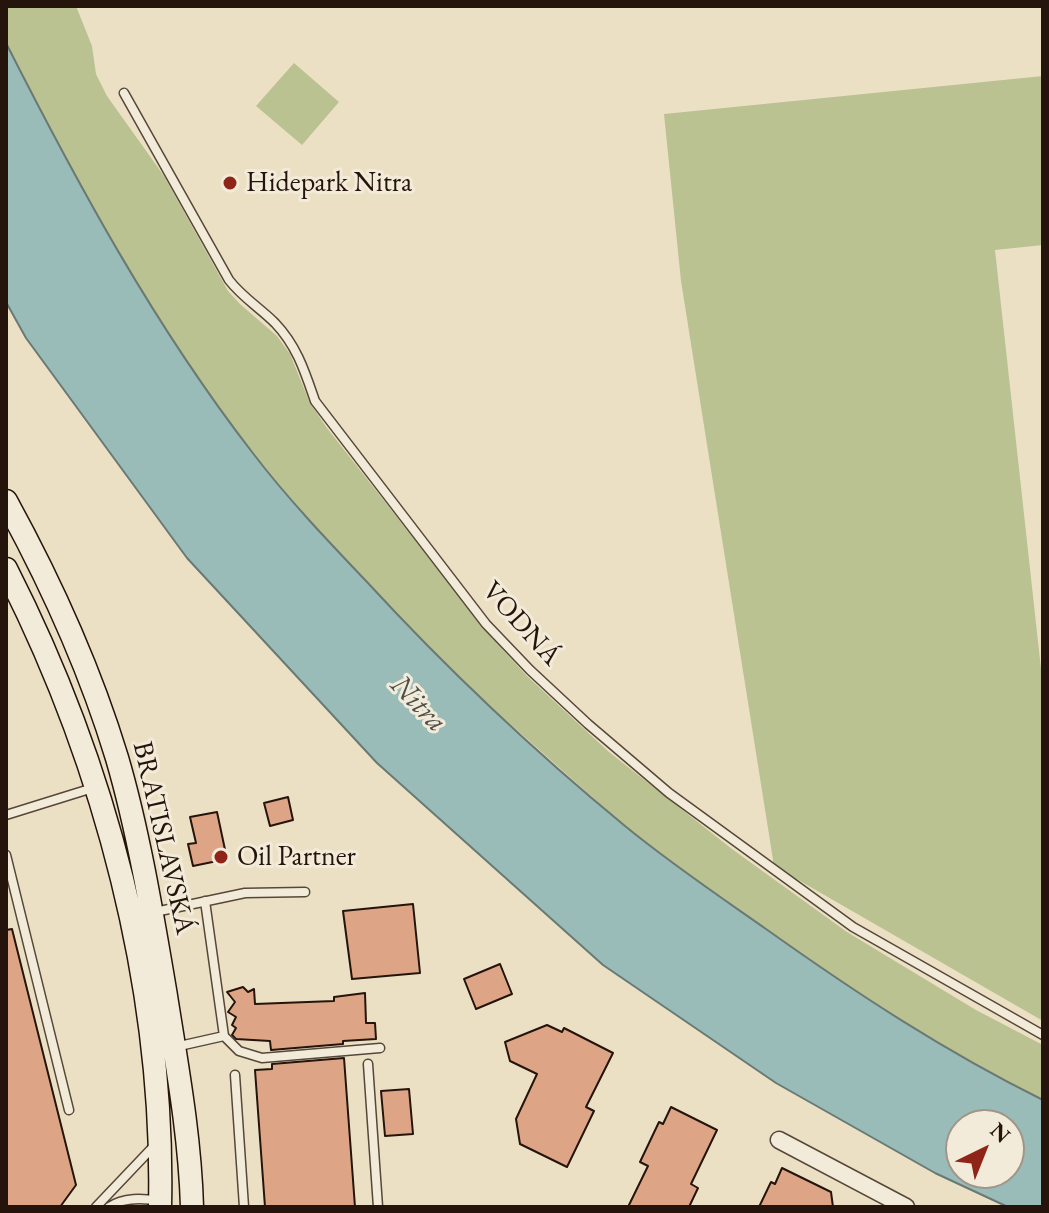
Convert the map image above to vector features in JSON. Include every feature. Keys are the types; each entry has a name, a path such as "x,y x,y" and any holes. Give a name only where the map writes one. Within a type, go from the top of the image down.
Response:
{"main road":[{"name":"BRATISLAVSKÁ","path":"6,501 86,667 118,760 151,913 174,1047 188,1142 192,1207"},
{"name":"BRATISLAVSKÁ","path":"6,569 75,722 97,787 119,869 153,1051 160,1139 161,1205"},
{"path":"20,596 48,584"}],"street":[{"path":"779,1140 906,1207"}],"lane":[{"name":"VODNÁ","path":"124,93 229,280 285,335 301,361 315,401 486,624 530,670 669,793 853,927 1043,1035"},
{"path":"6,815 97,787"},
{"path":"6,855 69,1110"},
{"path":"151,913 245,893 305,892"},
{"path":"205,901 224,1036 239,1051 262,1058 380,1048"},
{"path":"174,1047 224,1036"},
{"path":"368,1064 378,1207"},
{"path":"235,1075 244,1207"},
{"path":"96,1207 160,1139"},
{"path":"109,1207 118,1201 145,1198 161,1205"}],"green space":[{"path":"6,6 76,6 92,46 96,74 107,96 164,176 228,291 277,336 290,354 310,403 327,428 491,637 527,676 609,752 732,849 847,932 976,1010 1043,1045 1043,1100 912,1028 850,988 627,828 463,682 387,604 304,515 252,452 196,374 137,283 67,163 6,43"},
{"path":"294,63 339,102 302,145 256,106"},
{"path":"1043,76 1043,245 995,250 1043,687 1043,1021 774,866 681,281 664,114"}],"water":[{"name":"Nitra","path":"6,43 61,149 150,304 216,404 265,469 308,518 397,614 492,708 642,840 867,998 971,1062 1043,1100 1043,1207 1008,1207 969,1189 1025,1189 1025,1109 945,1109 945,1178 776,1083 603,965 377,763 187,558 26,338 6,302"}],"building":[{"path":"288,797 293,820 270,826 264,803"},
{"path":"217,812 227,859 193,866 188,844 196,843 190,817"},
{"path":"413,904 420,973 352,979 343,911"},
{"path":"12,929 76,1185 60,1207 6,1207 6,930"},
{"path":"500,964 512,994 476,1009 464,979"},
{"path":"243,987 248,992 254,989 255,1004 334,1001 334,997 365,993 366,1023 375,1023 376,1039 271,1050 270,1041 236,1039 232,1035 236,1028 232,1025 236,1017 228,1012 235,1002 227,992"},
{"path":"547,1025 562,1032 564,1028 613,1053 586,1107 594,1111 567,1167 520,1144 516,1119 537,1074 510,1061 505,1042"},
{"path":"344,1058 355,1207 265,1207 255,1070 272,1069 272,1064"},
{"path":"409,1089 413,1134 385,1136 381,1091"},
{"path":"671,1107 717,1130 691,1184 698,1188 689,1207 628,1207 648,1166 640,1162 659,1122 663,1124"},
{"path":"782,1168 831,1192 833,1207 759,1207"}],"place":[{"name":"Hidepark Nitra","path":"230,183"},
{"name":"Oil Partner","path":"221,857"}]}
